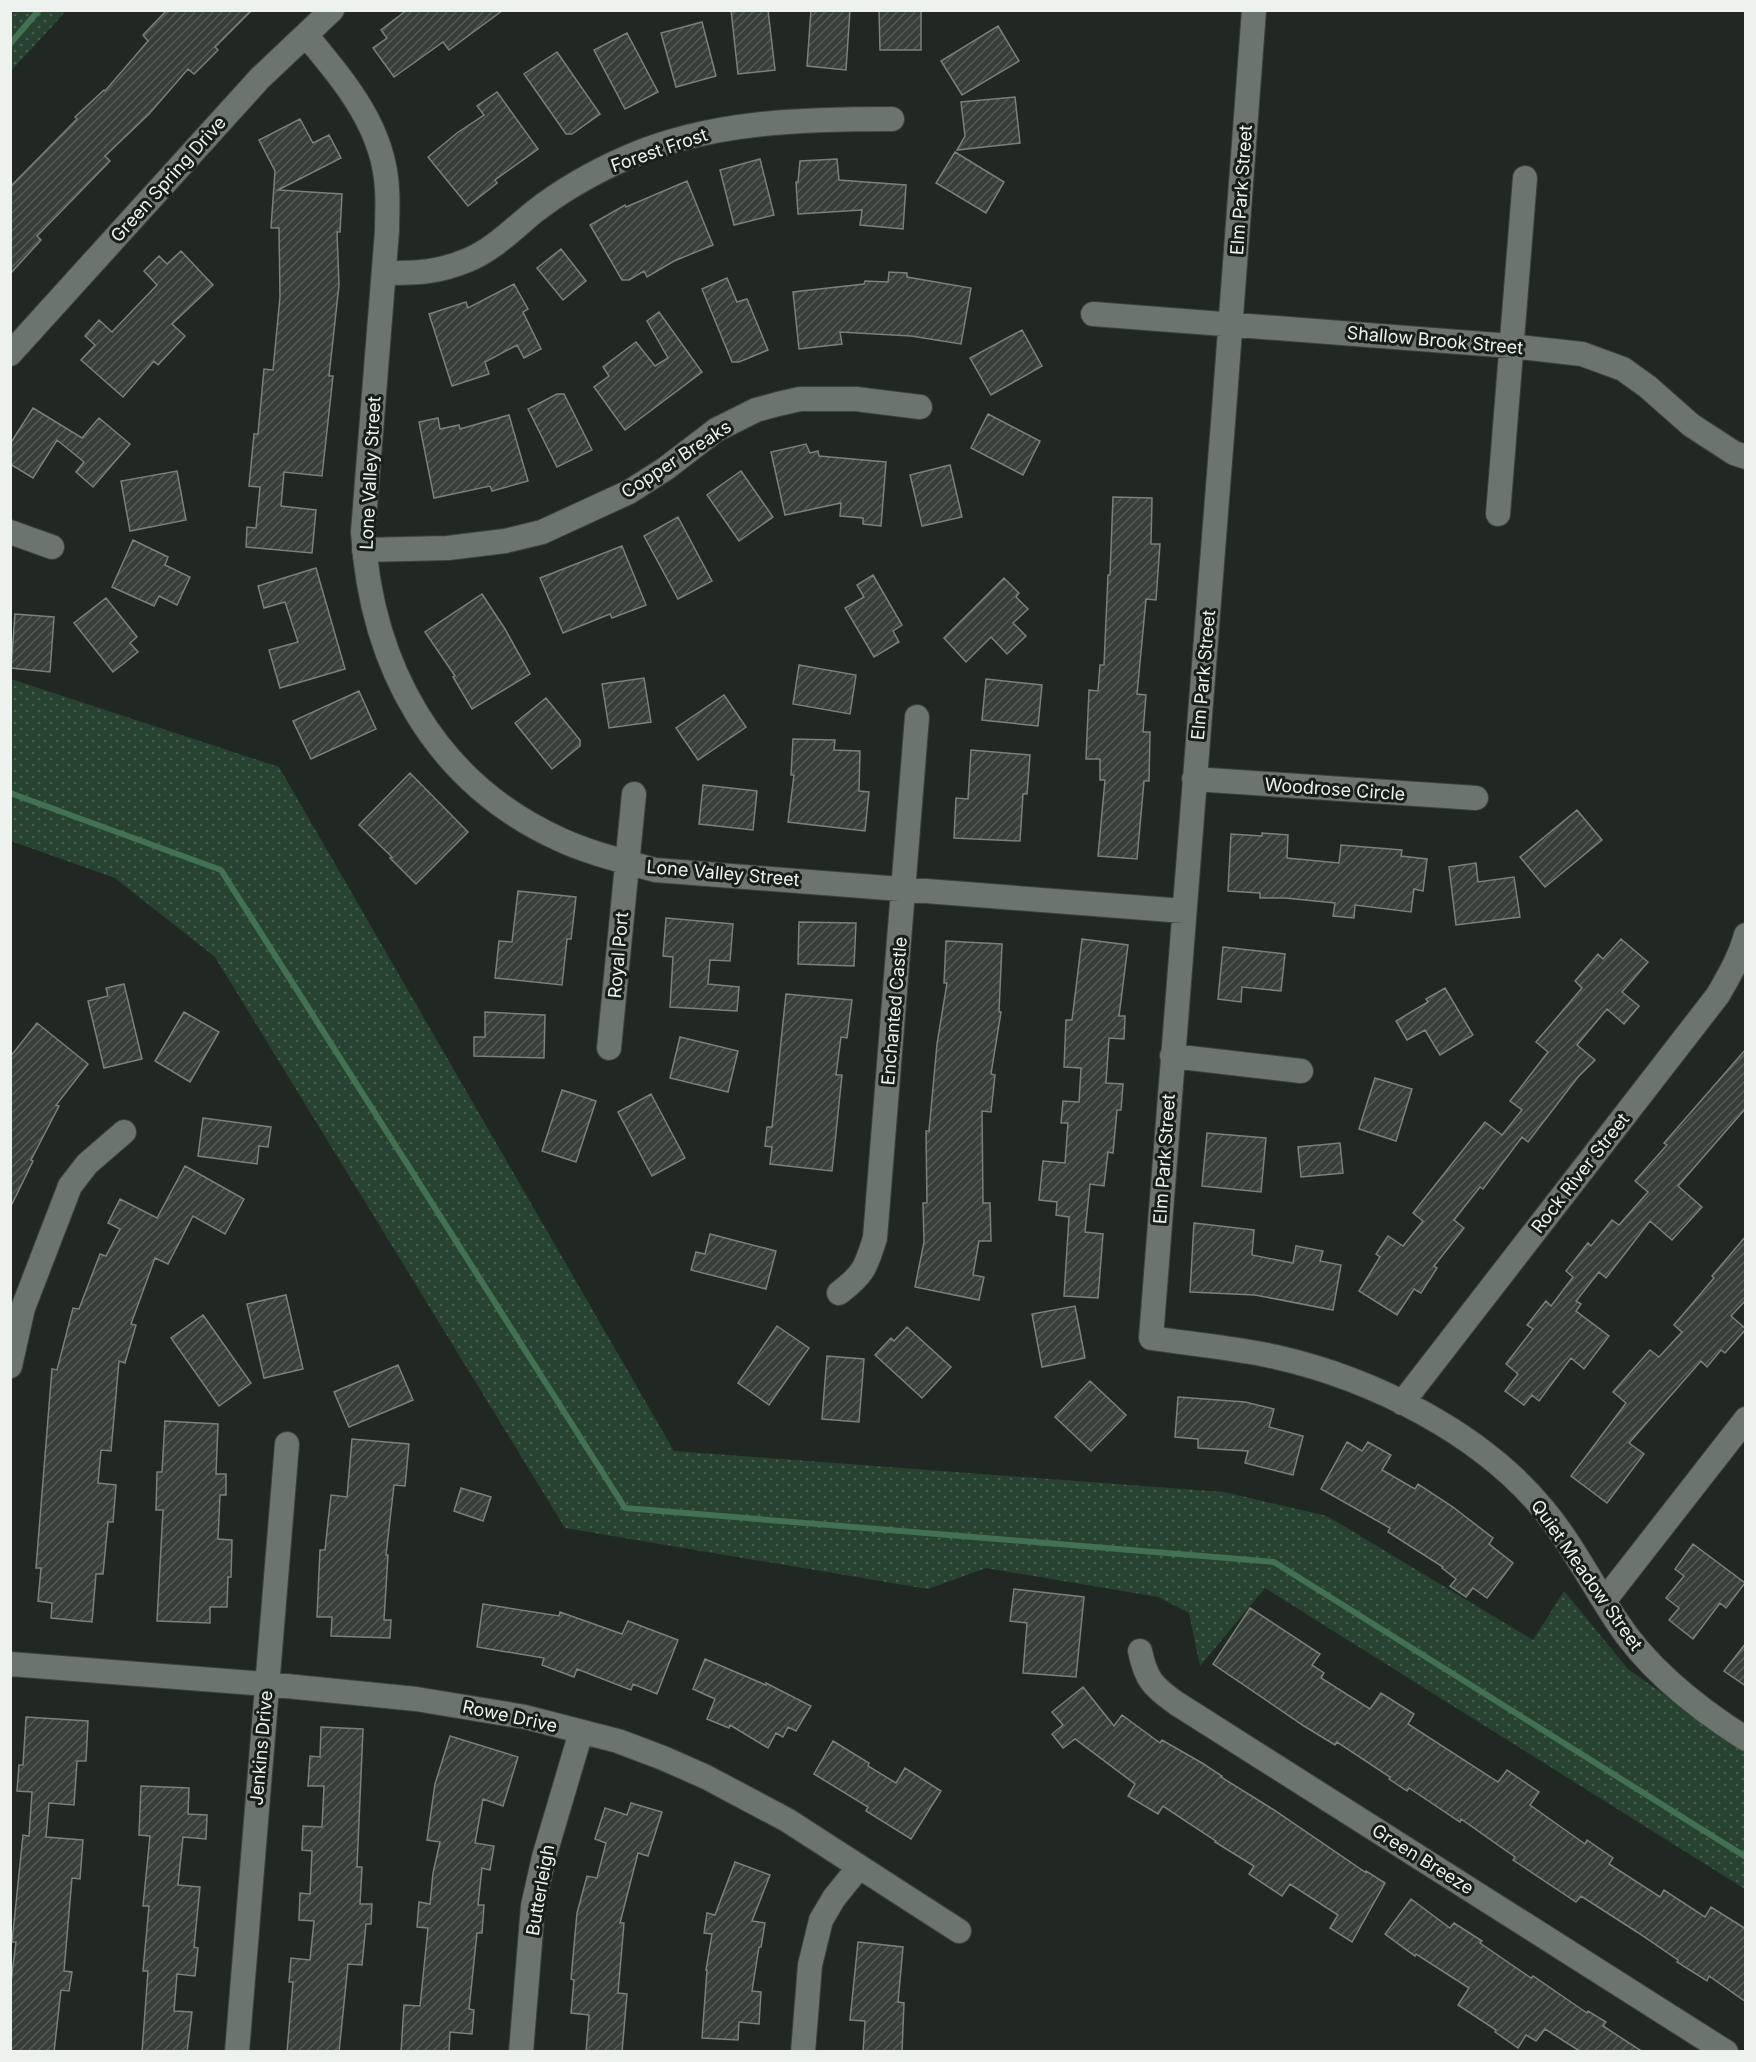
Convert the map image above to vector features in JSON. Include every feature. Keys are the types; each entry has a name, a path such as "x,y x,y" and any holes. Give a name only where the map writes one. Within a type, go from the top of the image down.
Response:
{"street":[{"name":"Green Spring Drive","path":"10,354 260,78 332,10"},
{"name":"Elm Park Street","path":"1150,1338 1232,324 1254,10"},
{"name":"Lone Valley Street","path":"306,35 360,105 378,145 387,188 384,273 365,489 364,550 375,614 388,658 413,709 445,753 467,777 519,818 560,840 655,870 1184,911"},
{"name":"Forest Frost","path":"384,273 424,273 471,259 500,242 535,211 580,181 629,157 667,143 723,129 773,123 825,119 892,119"},
{"path":"1498,514 1525,178"},
{"name":"Shallow Brook Street","path":"1093,314 1511,346 1582,354 1623,369 1648,387 1691,425 1734,453 1746,457"},
{"name":"Copper Breaks","path":"364,550 448,548 505,541 542,532 629,492 665,469 716,430 736,419 778,404 800,399 856,399 920,407"},
{"path":"10,532 52,547"},
{"name":"Enchanted Castle","path":"839,1293 866,1267 876,1238 917,717"},
{"name":"Woodrose Circle","path":"1194,779 1476,798"},
{"name":"Royal Port","path":"609,1048 633,794"},
{"name":"Rock River Street","path":"1402,1403 1718,995 1743,948 1746,935"},
{"path":"1172,1056 1301,1071"},
{"path":"10,1366 23,1308 70,1186 87,1164 124,1132"},
{"name":"Quiet Meadow Street","path":"1150,1338 1276,1357 1335,1374 1402,1403 1457,1433 1482,1450 1513,1477 1544,1509 1636,1647 1658,1671 1706,1712 1746,1739"},
{"path":"1604,1601 1746,1419"},
{"name":"Jenkins Drive","path":"237,2052 287,1444"},
{"name":"Green Breeze","path":"1140,1650 1144,1671 1156,1689 1176,1703 1726,2052"},
{"name":"Rowe Drive","path":"10,1664 266,1684 416,1699 525,1717 618,1742 706,1777 787,1820 959,1931"},
{"name":"Butterleigh","path":"521,2052 533,1906 544,1857 581,1732"},
{"path":"803,2052 810,1965 821,1920 834,1898 859,1867"}],"green space":[{"path":"10,11 66,11 11,71"},
{"path":"11,679 279,767 674,1451 1224,1492 1327,1516 1533,1640 1564,1591 1628,1669 1745,1752 1745,1889 1265,1588 1200,1666 1189,1613 1158,1597 986,1568 928,1589 565,1528 215,957 115,878 11,841"}],"building":[{"path":"167,10 252,10 215,47 218,50 194,74 188,69 149,114 105,156 110,161 37,236 41,240 10,274 10,187 77,119 75,117 105,91 148,41 143,35"},
{"path":"407,10 503,10 449,50 443,42 394,77 373,48 387,38 381,30"},
{"path":"731,10 768,10 775,70 738,74"},
{"path":"811,10 850,10 846,70 807,66"},
{"path":"879,10 921,10 921,50 880,50"},
{"path":"702,22 716,76 676,87 661,33"},
{"path":"998,26 1019,61 962,95 941,61"},
{"path":"627,33 658,92 625,109 594,50"},
{"path":"557,52 600,114 572,134 566,134 524,74"},
{"path":"497,92 538,149 495,180 497,183 468,206 428,157 457,133 484,115 477,106"},
{"path":"1015,97 1020,143 957,150 965,136 961,102"},
{"path":"300,119 313,143 329,135 341,158 278,190 342,194 340,232 337,232 339,285 329,376 333,376 322,476 284,472 281,506 316,510 312,553 246,547 247,527 256,528 260,487 249,486 254,434 258,434 264,369 273,370 280,297 279,228 271,228 275,171 259,140"},
{"path":"955,152 1004,182 986,213 936,183"},
{"path":"760,159 774,215 734,225 720,170"},
{"path":"837,159 839,180 906,185 903,229 860,225 862,210 798,214 796,182 798,182 800,161"},
{"path":"687,181 713,245 674,261 647,277 644,271 629,280 622,280 590,225 625,205 626,207"},
{"path":"561,249 586,281 563,300 537,268"},
{"path":"181,251 213,285 172,324 185,336 158,365 154,361 123,397 81,360 95,345 85,336 99,320 112,332 157,285 144,271 159,256 167,264"},
{"path":"889,272 907,273 907,277 971,288 961,344 911,336 840,332 842,344 799,349 793,292 864,284 865,281 888,282"},
{"path":"727,278 737,302 747,299 768,350 739,362 732,362 702,289"},
{"path":"514,284 528,309 523,312 541,349 524,358 517,345 485,362 489,374 452,386 429,314 466,302 468,308"},
{"path":"659,312 702,372 625,430 594,387 609,376 603,367 636,342 655,366 668,358 647,321"},
{"path":"1022,330 1042,366 991,395 970,358"},
{"path":"557,394 564,394 592,450 557,467 528,409"},
{"path":"33,408 82,438 99,418 130,444 93,487 76,472 84,462 57,440 33,478 10,464 10,444"},
{"path":"988,414 1040,441 1023,475 971,448"},
{"path":"509,415 528,481 492,491 490,486 434,498 419,422 438,418 440,429 459,425 460,429"},
{"path":"806,444 810,453 818,451 819,456 886,462 881,526 863,524 863,518 840,516 841,503 785,515 771,452"},
{"path":"950,465 962,517 922,526 910,475"},
{"path":"177,471 186,520 130,531 121,481"},
{"path":"741,471 773,517 739,541 707,495"},
{"path":"1113,497 1152,498 1151,544 1160,544 1156,600 1146,599 1137,694 1146,695 1143,732 1150,732 1149,781 1144,781 1137,859 1098,856 1105,780 1100,780 1100,759 1086,759 1089,690 1098,691 1100,665 1104,665"},
{"path":"678,517 712,581 678,599 644,536"},
{"path":"133,540 168,557 165,565 190,577 177,605 159,596 154,606 112,587"},
{"path":"622,546 646,605 612,618 610,614 563,633 540,578"},
{"path":"316,568 345,669 280,688 269,650 298,642 285,602 264,608 258,586"},
{"path":"873,575 902,625 893,631 899,642 874,657 845,608 864,597 857,585"},
{"path":"1004,578 1019,593 1016,597 1028,609 1013,623 1026,636 1007,654 991,637 966,662 944,638"},
{"path":"482,594 530,674 472,709 453,677 455,676 425,632"},
{"path":"106,598 137,637 130,643 138,652 113,672 74,623"},
{"path":"15,614 54,617 50,672 11,668"},
{"path":"799,665 856,675 850,714 793,704"},
{"path":"644,678 651,722 609,728 602,684"},
{"path":"986,679 1042,685 1038,726 982,720"},
{"path":"359,691 376,729 311,759 293,721"},
{"path":"724,695 746,727 698,760 676,728"},
{"path":"546,698 580,740 580,746 552,769 515,723"},
{"path":"793,739 835,740 834,750 860,751 859,791 869,792 865,831 788,822 794,775 791,775"},
{"path":"971,750 1030,755 1027,794 1023,794 1020,841 954,838 956,798 968,799"},
{"path":"410,773 468,832 416,884 359,825"},
{"path":"703,785 757,791 753,830 699,824"},
{"path":"1577,810 1602,840 1545,887 1520,857"},
{"path":"1262,833 1288,835 1287,858 1339,863 1341,845 1402,850 1401,856 1427,859 1423,891 1414,889 1411,912 1355,905 1354,918 1333,916 1335,903 1260,898 1260,893 1228,891 1231,834 1262,836"},
{"path":"1476,863 1478,882 1514,877 1520,917 1456,925 1449,867"},
{"path":"518,891 576,897 571,939 567,939 562,985 495,978 499,941 512,942"},
{"path":"666,918 733,924 730,961 710,960 708,984 739,987 737,1011 670,1007 673,957 663,956"},
{"path":"799,922 856,923 854,966 798,964"},
{"path":"1082,939 1128,945 1119,1016 1125,1016 1124,1039 1109,1038 1106,1083 1123,1084 1121,1110 1117,1110 1113,1153 1108,1152 1104,1186 1090,1184 1085,1232 1103,1234 1098,1298 1064,1296 1069,1217 1056,1215 1057,1202 1039,1200 1043,1161 1065,1163 1068,1123 1061,1123 1063,1101 1079,1102 1081,1068 1064,1067 1066,1020 1072,1020"},
{"path":"1621,939 1648,962 1622,992 1639,1006 1624,1024 1607,1009 1577,1045 1595,1060 1578,1077 1528,1142 1522,1137 1483,1189 1480,1187 1454,1220 1464,1228 1434,1266 1437,1268 1421,1293 1414,1289 1397,1315 1359,1291 1380,1257 1376,1254 1388,1236 1403,1246 1423,1221 1413,1213 1485,1122 1502,1135 1522,1110 1510,1101 1548,1052 1536,1042 1582,988 1575,981 1598,954 1603,959"},
{"path":"946,941 1002,944 999,1012 1001,1012 991,1074 995,1075 991,1112 982,1111 983,1203 990,1203 991,1241 979,1241 973,1275 984,1277 979,1300 915,1287 924,1242 923,1203 927,1203 926,1131 929,1131 937,1044 947,983 944,983"},
{"path":"1223,947 1285,954 1281,991 1242,987 1241,1002 1218,999"},
{"path":"124,984 142,1059 104,1068 88,1001 108,996 106,988"},
{"path":"1445,988 1473,1035 1440,1055 1425,1030 1407,1040 1396,1021 1428,1002 1426,999"},
{"path":"786,994 852,1000 847,1038 841,1037 836,1075 842,1075 832,1171 770,1164 772,1147 765,1146 767,1127 772,1127"},
{"path":"184,1012 219,1032 190,1082 155,1061"},
{"path":"485,1012 545,1015 544,1058 474,1056 474,1037 485,1037"},
{"path":"37,1023 88,1064 56,1105 59,1106 31,1160 33,1161 10,1208 10,1057"},
{"path":"680,1037 738,1051 728,1092 670,1078"},
{"path":"1746,1049 1746,1108 1678,1186 1702,1207 1672,1240 1650,1221 1606,1278 1599,1272 1576,1301 1581,1304 1576,1311 1609,1336 1584,1369 1571,1358 1539,1401 1532,1395 1524,1405 1505,1391 1518,1374 1506,1364 1533,1329 1527,1325 1546,1301 1551,1306 1573,1277 1566,1271 1588,1243 1591,1246 1612,1220 1619,1225 1648,1192 1635,1181 1667,1145 1664,1143"},
{"path":"1375,1078 1412,1089 1396,1141 1359,1129"},
{"path":"562,1090 596,1101 576,1162 542,1151"},
{"path":"651,1094 685,1158 652,1176 618,1112"},
{"path":"203,1118 271,1127 268,1147 259,1146 257,1164 198,1156"},
{"path":"1207,1133 1266,1138 1261,1192 1202,1186"},
{"path":"1340,1143 1343,1173 1301,1177 1298,1147"},
{"path":"185,1166 244,1199 225,1234 193,1216 168,1264 155,1258 131,1324 136,1325 125,1363 119,1361 111,1451 101,1450 98,1483 116,1485 113,1522 108,1522 103,1574 96,1574 92,1622 51,1618 52,1603 38,1601 41,1568 36,1568 52,1369 57,1370 73,1308 79,1309 100,1254 106,1256 120,1229 108,1223 120,1199 157,1218"},
{"path":"1194,1223 1254,1230 1252,1255 1293,1263 1296,1246 1323,1251 1320,1261 1341,1265 1333,1310 1255,1295 1190,1292"},
{"path":"710,1234 776,1251 766,1289 691,1270 696,1252 705,1254"},
{"path":"1746,1236 1746,1300 1731,1316 1746,1329 1725,1353 1721,1350 1707,1367 1701,1361 1629,1443 1644,1454 1607,1503 1571,1476 1626,1403 1613,1392 1650,1350 1659,1357 1682,1332 1674,1325"},
{"path":"286,1295 303,1369 264,1378 247,1304"},
{"path":"1075,1306 1085,1358 1042,1367 1032,1314"},
{"path":"203,1315 251,1383 219,1406 171,1338"},
{"path":"777,1326 809,1348 769,1405 738,1383"},
{"path":"907,1327 951,1367 922,1398 875,1355 891,1338 894,1341"},
{"path":"827,1356 864,1359 859,1422 822,1419"},
{"path":"398,1365 413,1400 349,1427 334,1392"},
{"path":"1090,1381 1126,1415 1091,1451 1055,1417"},
{"path":"1178,1397 1245,1402 1274,1409 1269,1427 1303,1436 1293,1475 1245,1463 1248,1451 1198,1448 1198,1439 1175,1437"},
{"path":"165,1421 218,1424 216,1474 226,1474 226,1495 220,1495 218,1539 232,1540 231,1577 228,1577 227,1607 210,1607 210,1623 157,1621 163,1510 156,1510 157,1472 162,1472"},
{"path":"352,1439 409,1444 405,1486 394,1485 386,1555 388,1555 384,1620 391,1620 390,1638 331,1636 332,1617 317,1617 320,1550 325,1550 331,1495 347,1497"},
{"path":"1347,1442 1362,1451 1368,1442 1391,1455 1382,1470 1415,1489 1418,1484 1493,1538 1489,1544 1513,1563 1487,1598 1473,1588 1466,1597 1450,1586 1456,1579 1443,1567 1388,1532 1390,1528 1321,1489"},
{"path":"461,1488 491,1497 483,1521 454,1511"},
{"path":"1693,1544 1745,1583 1726,1608 1720,1603 1693,1639 1669,1620 1679,1608 1666,1598 1684,1576 1675,1569"},
{"path":"1014,1589 1084,1597 1076,1677 1023,1673 1027,1623 1010,1621"},
{"path":"483,1604 559,1616 560,1612 622,1634 628,1621 678,1640 657,1694 633,1684 631,1690 577,1669 574,1677 542,1665 544,1658 477,1647"},
{"path":"1250,1608 1320,1654 1312,1665 1324,1673 1321,1678 1370,1709 1381,1693 1414,1714 1408,1724 1498,1782 1507,1770 1539,1792 1530,1805 1585,1844 1587,1840 1613,1858 1609,1864 1660,1897 1664,1890 1705,1917 1711,1907 1746,1929 1746,2002 1709,1976 1707,1981 1677,1962 1678,1960 1581,1896 1576,1902 1513,1860 1515,1857 1461,1819 1460,1822 1409,1788 1407,1791 1337,1742 1335,1745 1304,1726 1213,1664"},
{"path":"1746,1643 1746,1686 1724,1671"},
{"path":"705,1659 766,1685 766,1683 811,1706 796,1731 788,1727 783,1737 776,1733 768,1748 730,1725 729,1728 707,1719 715,1699 693,1689"},
{"path":"1083,1687 1114,1726 1122,1715 1160,1743 1162,1740 1202,1763 1385,1883 1352,1942 1330,1928 1338,1915 1290,1884 1282,1896 1249,1874 1254,1866 1163,1806 1158,1814 1128,1796 1135,1784 1075,1739 1063,1748 1052,1734 1063,1725 1052,1712"},
{"path":"26,1717 88,1721 86,1761 77,1761 74,1805 49,1803 46,1837 83,1840 80,1879 72,1878 64,1971 72,1972 69,1991 61,1990 54,2052 10,2052 10,1990 16,1942 12,1942 23,1835 29,1836 32,1792 17,1791 19,1765 23,1765"},
{"path":"321,1727 363,1729 357,1867 362,1867 360,1904 372,1904 371,1924 366,1924 362,1965 348,1964 339,2052 287,2052 293,1982 289,1982 291,1958 310,1960 314,1921 299,1920 300,1893 310,1894 312,1851 302,1850 303,1826 322,1827 324,1786 308,1786 310,1756 320,1757"},
{"path":"450,1736 518,1757 503,1806 483,1799 475,1843 494,1846 490,1870 482,1868 478,1905 484,1905 482,1933 477,1933 469,2009 474,2010 472,2034 450,2032 449,2052 401,2052 404,2005 420,2006 428,1928 417,1927 419,1902 430,1904 433,1873 440,1842 427,1840 435,1784"},
{"path":"833,1741 896,1783 905,1768 941,1791 911,1839 866,1811 868,1807 814,1774"},
{"path":"141,1786 189,1788 188,1814 207,1815 206,1839 183,1837 178,1885 200,1887 194,1947 198,1948 195,1976 177,1974 174,2011 192,2012 187,2052 142,2052 148,1971 143,1971 149,1906 143,1906 150,1836 139,1835"},
{"path":"631,1803 662,1812 648,1856 638,1853 620,1923 624,1923 618,1993 627,1994 622,2052 586,2052 589,2015 571,2013 574,1980 571,1979 577,1913 587,1876 597,1878 606,1843 595,1839 605,1808 627,1815"},
{"path":"735,1862 770,1875 752,1921 765,1923 752,1991 761,1992 759,2024 739,2022 738,2040 702,2038 706,1970 712,1934 704,1933 707,1913 715,1915"},
{"path":"1411,1899 1450,1928 1454,1923 1531,1978 1533,1976 1587,2013 1588,2011 1606,2022 1603,2026 1643,2052 1581,2052 1545,2029 1536,2041 1526,2035 1518,2048 1495,2032 1496,2030 1458,2005 1469,1988 1416,1954 1415,1956 1385,1934"},
{"path":"858,1942 903,1947 898,2002 904,2003 902,2052 863,2052 865,2021 850,2020"}],"waterway":[{"path":"10,44 39,10"},
{"path":"10,793 221,870 625,1508 1274,1562 1746,1857"}]}
